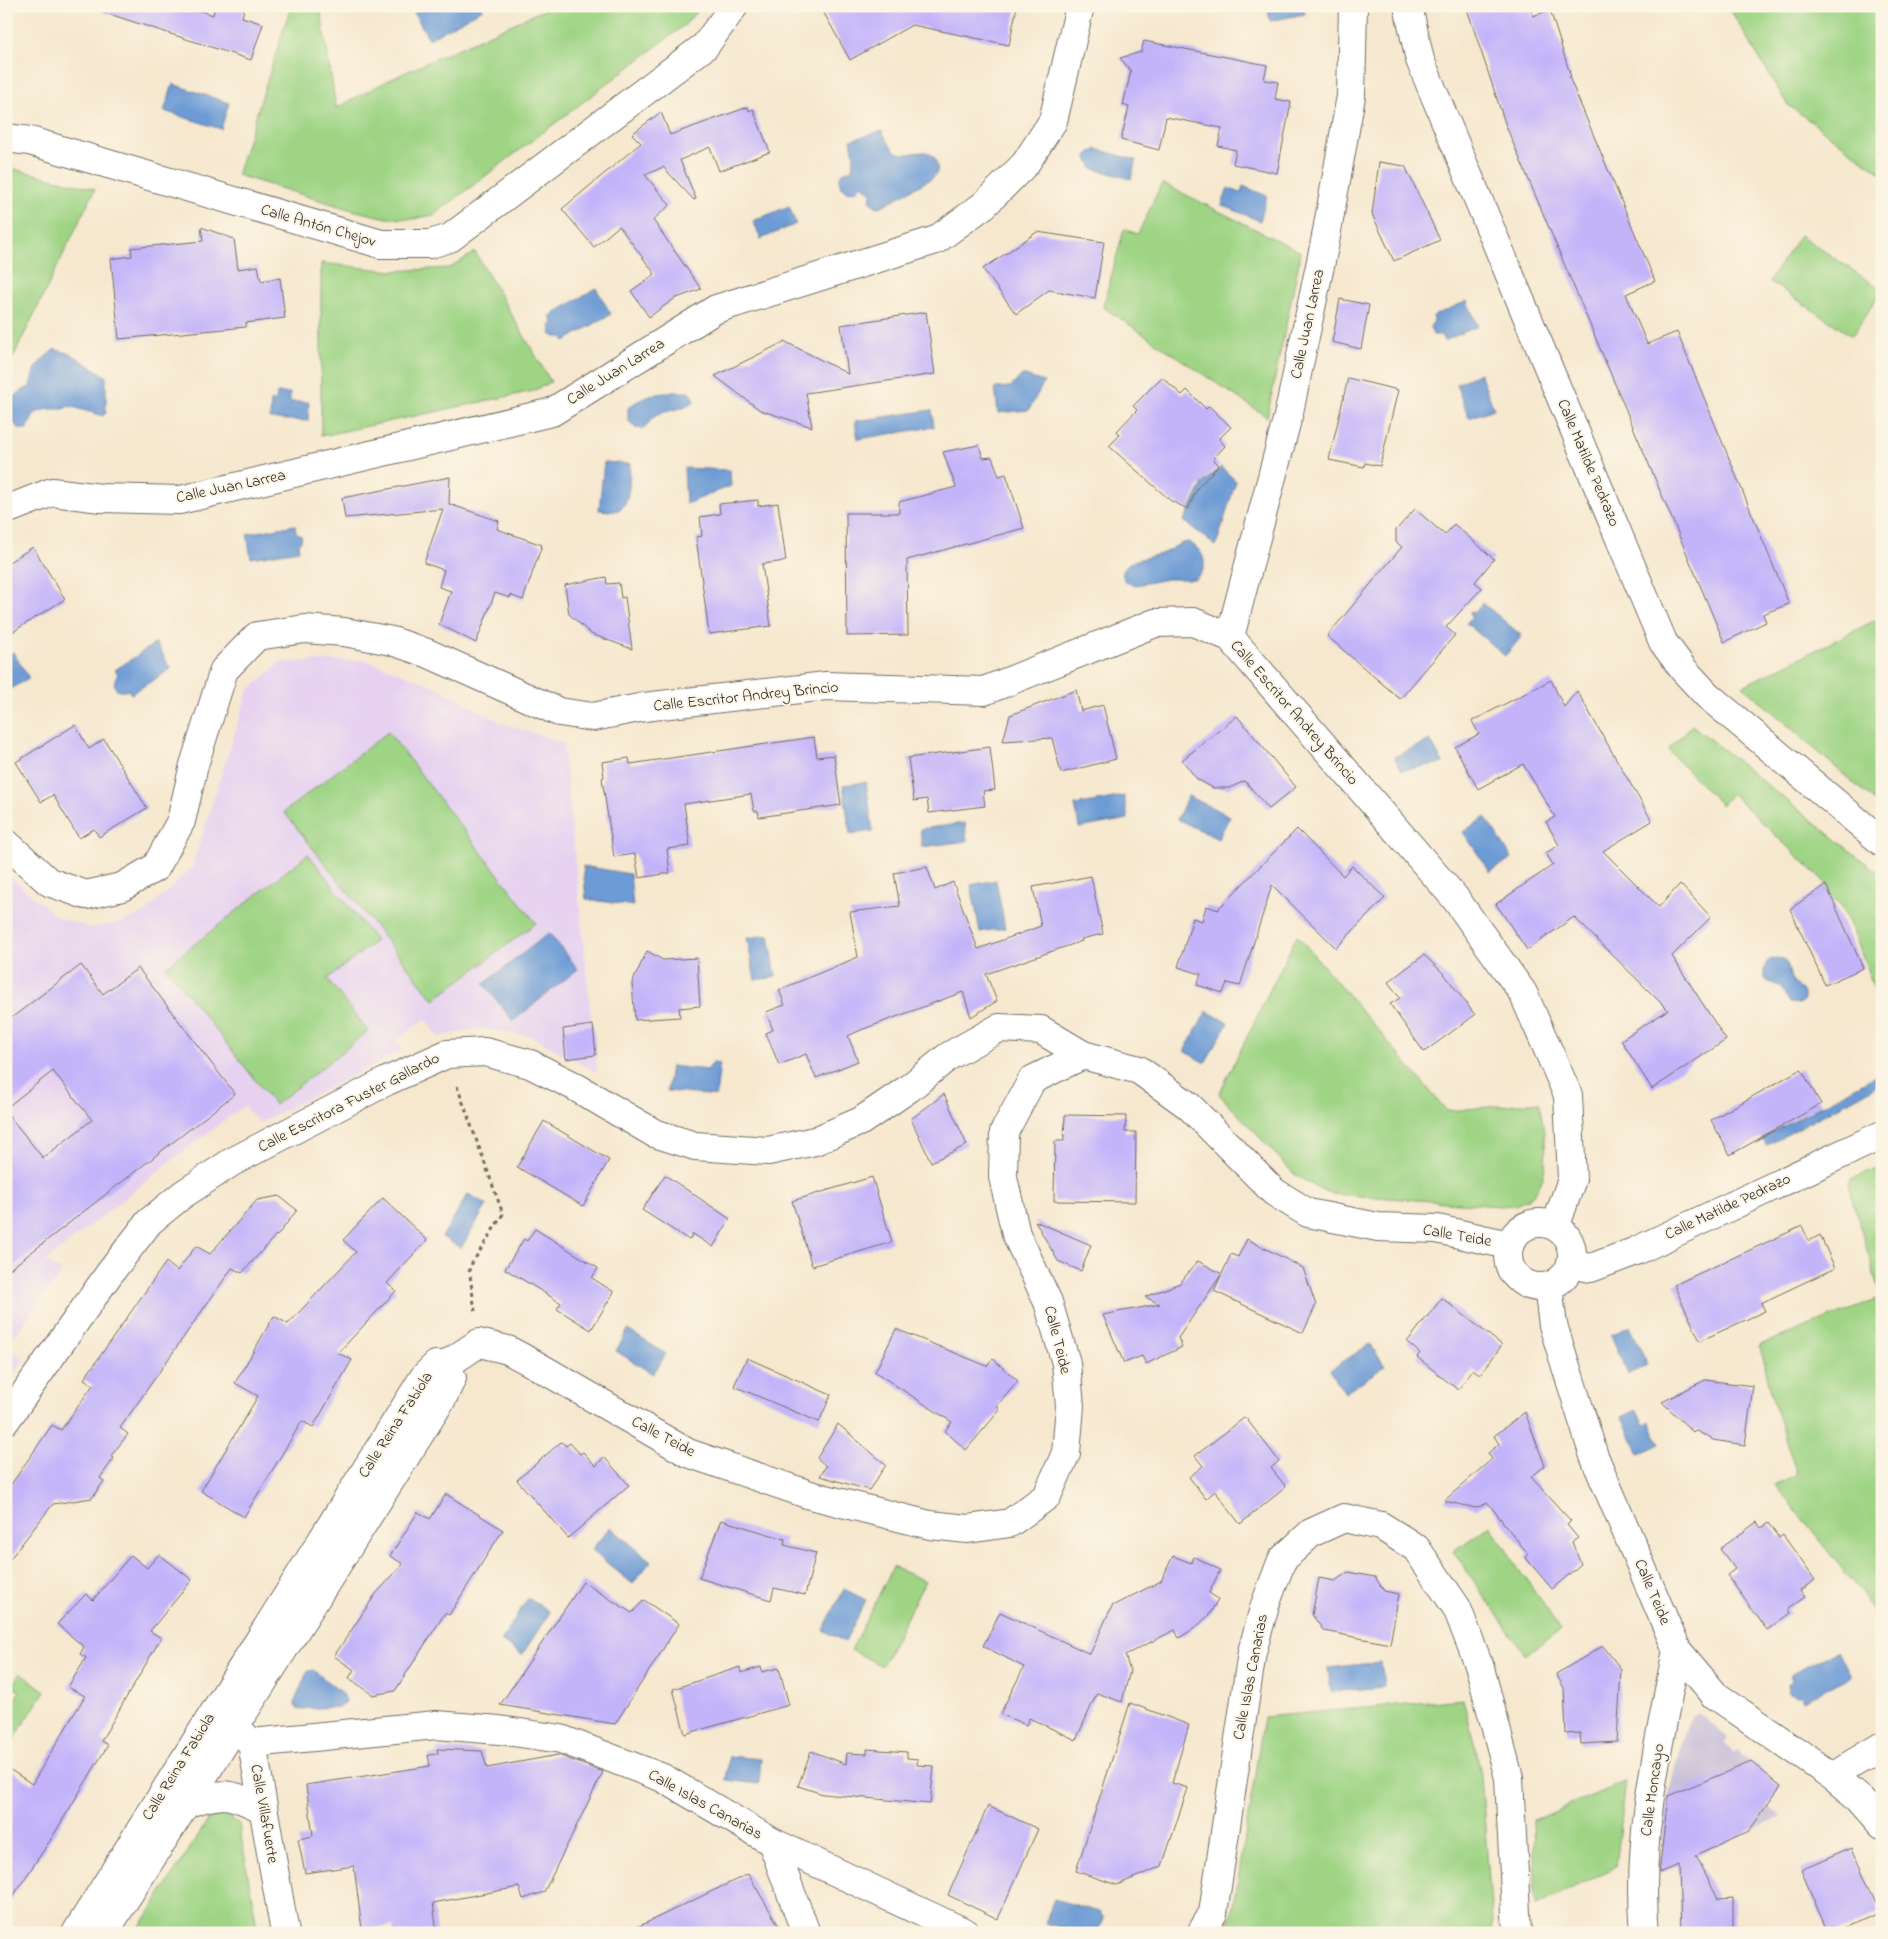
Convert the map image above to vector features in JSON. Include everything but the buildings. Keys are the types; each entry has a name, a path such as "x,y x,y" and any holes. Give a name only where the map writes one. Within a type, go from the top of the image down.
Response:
{"street":[{"name":"Calle Antón Chejov","path":"6,138 30,141 381,244 430,244 450,238 706,46 734,6"},
{"name":"Calle Juan Larrea","path":"6,510 52,492 101,498 180,500 552,412 716,308 936,240 984,205 1025,164 1053,121 1080,6"},
{"name":"Calle Juan Larrea","path":"1230,637 1289,412 1325,242 1351,96 1353,6"},
{"name":"Calle Matilde Pedrazo","path":"1408,6 1420,60 1663,642 1707,695 1882,842"},
{"name":"Calle Escritor Andrey Brincio","path":"6,844 49,882 86,895 122,887 156,866 181,821 194,765 224,670 257,636 304,629 344,632 392,641 427,653 559,712 593,717 644,708 826,686 984,691 1155,623 1193,622 1230,637 1455,898 1523,993 1568,1095 1572,1179 1556,1225"},
{"name":"Calle Escritora Fuster Gallardo","path":"6,1420 109,1274 149,1222 182,1195 232,1162 387,1081 447,1054 486,1052 530,1064 572,1085 654,1133 695,1146 768,1151 815,1141 861,1121 908,1089 949,1056 999,1028 1041,1030 1084,1055"},
{"name":"Calle Teide","path":"479,1343 508,1350 688,1453 810,1495 930,1525 968,1528 1010,1523 1046,1496 1066,1453 1070,1406 1066,1363 1048,1302 1016,1234 1003,1178 1004,1132 1032,1080 1084,1055 1139,1070 1189,1106 1274,1192 1308,1213 1378,1227 1438,1229 1509,1245"},
{"name":"Calle Matilde Pedrazo","path":"1571,1264 1591,1268 1636,1251 1882,1136"},
{"path":"1545,1222 1556,1225 1566,1234 1572,1246 1573,1259 1568,1271 1560,1281 1548,1287 1534,1287 1521,1282 1512,1272 1507,1259 1509,1245 1514,1235 1523,1227 1533,1223 1545,1222"},
{"name":"Calle Teide","path":"1548,1287 1553,1325 1594,1456 1677,1650 1715,1695 1832,1776 1860,1799 1882,1824"},
{"path":"446,1365 479,1343"},
{"name":"Calle Reina Fabiola","path":"76,1933 233,1728 424,1377 436,1365 446,1365 452,1378 442,1399 104,1933"},
{"name":"Calle Islas Canarias","path":"1201,1933 1213,1913 1252,1652 1265,1605 1282,1560 1311,1532 1344,1518 1381,1526 1416,1548 1457,1608 1480,1668 1509,1778 1517,1933"},
{"name":"Calle Moncayo","path":"1645,1933 1643,1872 1650,1790 1677,1650"},
{"name":"Calle Islas Canarias","path":"233,1728 436,1724 499,1730 561,1739 663,1778 772,1842 966,1933"},
{"name":"Calle Villafuerte","path":"233,1728 263,1809 285,1933"},
{"path":"1832,1776 1882,1746"},
{"name":"Calle Reina Fabiola","path":"185,1804 215,1794 237,1796 263,1809"},
{"path":"772,1842 806,1933"}],"path":[{"path":"454,1077 503,1214 469,1268 479,1343"}],"shaded area":[{"path":"366,660 433,685 500,722 563,743 597,1073 531,1036 479,1028 439,1037 425,1019 396,1041 403,1050 259,1123 244,1106 176,1157 46,1261 62,1272 6,1347 6,873 57,917 90,928 118,923 145,913 192,867 248,691 281,662"},
{"path":"6,1348 24,1359 6,1385"},
{"path":"1699,1714 1727,1737 1723,1743 1727,1747 1734,1753 1737,1750 1781,1785 1767,1806 1781,1817 1748,1831 1661,1854 1667,1802 1681,1742 1688,1722 1693,1716"}],"green space":[{"path":"291,6 320,6 336,108 393,78 552,6 701,6 686,24 434,215 413,219 387,218 352,210 237,175"},
{"path":"1728,6 1882,6 1882,174 1787,104"},
{"path":"6,167 95,189 6,372"},
{"path":"1162,183 1301,252 1267,417 1103,307 1124,229 1138,234"},
{"path":"1800,235 1882,290 1852,336 1769,281"},
{"path":"475,252 551,382 533,391 321,436 321,263 392,271 450,268"},
{"path":"1882,617 1882,808 1743,686"},
{"path":"1692,725 1882,876 1882,1012 1857,941 1842,907 1823,887 1827,884 1732,794 1721,805 1668,750"},
{"path":"388,732 536,923 434,1000 284,812"},
{"path":"308,854 376,941 327,979 368,1031 275,1105 166,967"},
{"path":"1297,935 1447,1111 1539,1102 1546,1158 1540,1185 1532,1196 1518,1204 1501,1206 1333,1194 1314,1186 1293,1173 1219,1094"},
{"path":"1882,1167 1882,1619 1775,1485 1797,1474 1774,1405 1760,1345 1881,1298 1848,1185 1851,1179"},
{"path":"1490,1526 1561,1630 1525,1655 1453,1551"},
{"path":"893,1567 925,1581 882,1666 851,1650"},
{"path":"20,1673 45,1691 6,1751 6,1712 20,1691 11,1686"},
{"path":"1463,1699 1481,1776 1493,1933 1225,1933 1234,1905 1264,1717"},
{"path":"1626,1781 1616,1867 1536,1905 1533,1821"},
{"path":"217,1813 229,1817 239,1824 258,1933 136,1933 208,1820"}],"water":[{"path":"426,6 482,6 483,9 429,39 414,13"},
{"path":"1267,6 1304,6 1305,14 1270,21"},
{"path":"173,84 229,103 221,129 164,111"},
{"path":"882,131 895,151 907,154 925,152 930,154 934,158 938,170 931,179 877,207 870,202 871,193 861,184 857,190 850,192 841,187 839,181 841,174 852,169 854,156 851,140"},
{"path":"1096,149 1136,160 1131,179 1091,168 1092,164 1088,161 1087,156 1091,151 1095,152"},
{"path":"1243,186 1267,196 1260,221 1222,205 1228,188 1241,193"},
{"path":"789,206 796,224 761,239 753,221"},
{"path":"596,288 611,314 565,341 562,337 556,337 551,334 550,326 553,322 550,316"},
{"path":"1467,301 1478,326 1444,341 1441,335 1433,335 1430,327 1434,321 1433,316"},
{"path":"55,349 71,354 106,376 106,413 103,416 69,406 64,409 47,409 35,413 27,429 20,429 10,418 9,406 16,395 30,387 38,365"},
{"path":"1480,373 1494,409 1469,418 1456,384"},
{"path":"1022,375 1044,382 1029,410 998,413 995,388 1011,387"},
{"path":"671,392 688,392 694,397 694,401 682,408 657,415 643,429 635,428 628,420 628,408 633,404 648,397"},
{"path":"277,393 290,393 290,402 309,402 308,421 270,419 271,401 276,401"},
{"path":"932,410 934,427 858,439 855,421"},
{"path":"604,462 630,464 627,498 620,509 615,511 599,510"},
{"path":"1221,467 1236,481 1216,546 1184,521 1203,483"},
{"path":"684,468 730,470 731,486 686,504"},
{"path":"295,525 296,532 302,537 298,544 299,550 251,558 247,534"},
{"path":"1188,542 1198,549 1204,559 1203,570 1195,579 1167,579 1136,585 1125,582 1124,568 1128,564 1163,553"},
{"path":"1483,603 1522,636 1505,656 1466,623 1471,618 1470,612 1477,610"},
{"path":"156,643 171,669 131,694 128,690 117,690 114,681 118,674 115,670"},
{"path":"13,652 29,678 6,692 6,656"},
{"path":"1430,740 1443,763 1402,770 1394,757"},
{"path":"866,782 873,831 850,834 843,785"},
{"path":"1124,796 1128,819 1079,828 1075,805"},
{"path":"1188,796 1230,816 1218,839 1177,819"},
{"path":"1485,817 1512,858 1490,872 1463,832"},
{"path":"965,823 967,841 922,847 920,829"},
{"path":"583,866 630,874 633,906 586,899"},
{"path":"996,880 1005,928 980,932 971,885"},
{"path":"549,933 578,969 513,1021 484,984"},
{"path":"769,935 776,977 755,980 747,938"},
{"path":"1782,959 1787,964 1793,982 1804,994 1804,999 1800,1004 1790,1003 1781,987 1767,981 1764,976 1766,964 1769,960"},
{"path":"1207,1011 1228,1023 1205,1063 1184,1051"},
{"path":"713,1063 720,1064 716,1096 667,1091 671,1066 707,1070"},
{"path":"1877,1075 1882,1083 1766,1146 1762,1138"},
{"path":"468,1194 487,1205 461,1248 442,1237"},
{"path":"1630,1326 1648,1365 1628,1374 1611,1335"},
{"path":"628,1330 666,1354 653,1374 616,1351"},
{"path":"1370,1344 1385,1366 1345,1393 1330,1370"},
{"path":"1637,1410 1644,1424 1649,1421 1660,1444 1639,1454 1622,1417"},
{"path":"610,1527 651,1561 633,1584 591,1550"},
{"path":"844,1589 866,1600 845,1642 823,1630"},
{"path":"528,1598 550,1612 522,1655 501,1641"},
{"path":"1838,1650 1851,1676 1803,1700 1800,1695 1796,1697 1789,1694 1788,1685 1792,1680 1790,1675"},
{"path":"1381,1662 1384,1687 1331,1692 1328,1668"},
{"path":"313,1670 343,1694 346,1700 344,1704 339,1707 299,1709 295,1706 295,1701 307,1672"},
{"path":"729,1756 761,1759 759,1784 726,1780"},
{"path":"1054,1899 1099,1912 1104,1918 1099,1933 1079,1933 1045,1923"}]}
